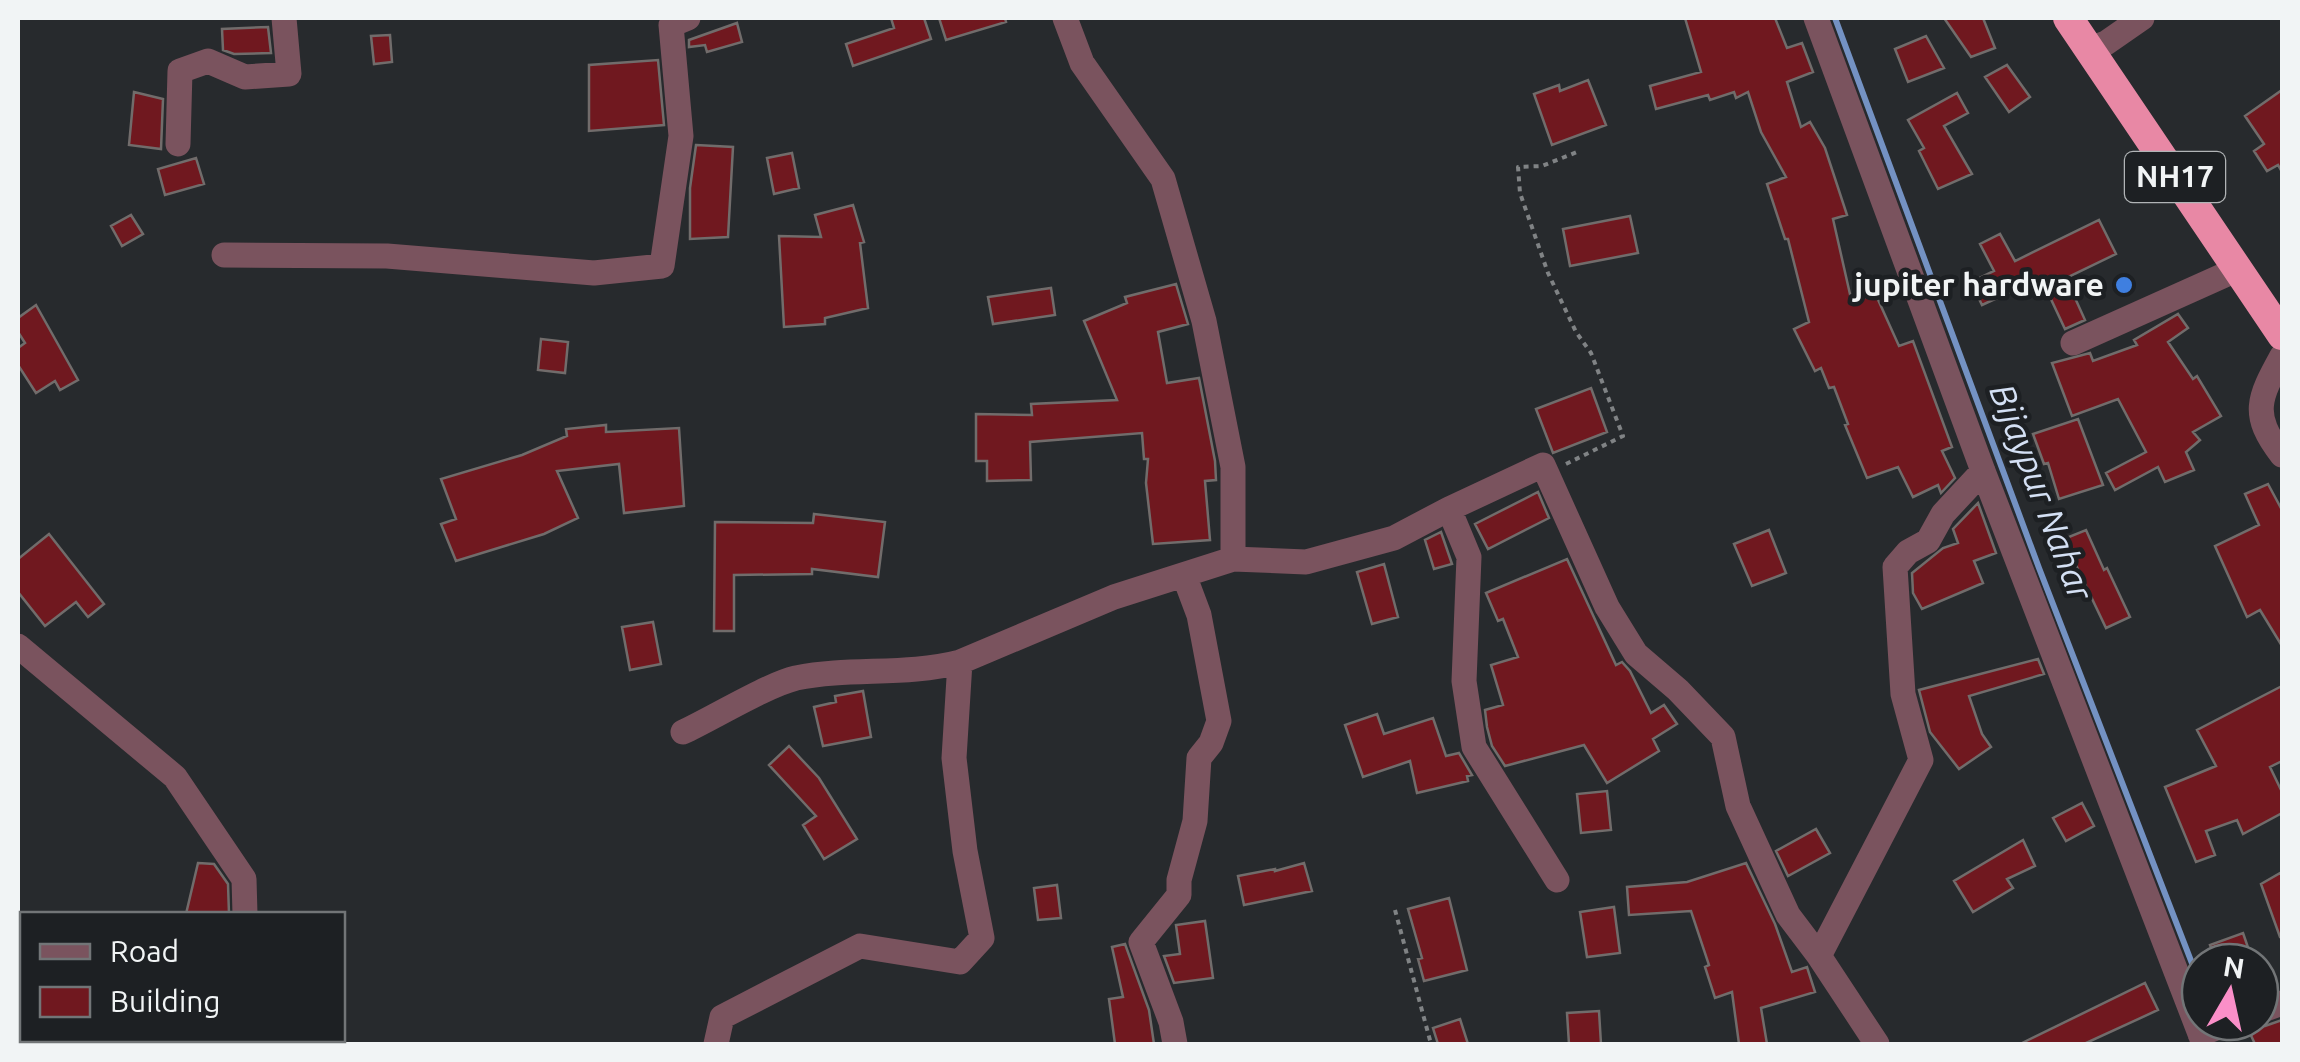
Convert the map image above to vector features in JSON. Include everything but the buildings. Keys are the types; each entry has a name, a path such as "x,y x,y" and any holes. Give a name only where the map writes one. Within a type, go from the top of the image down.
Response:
{"highway":[{"name":"NH17","path":"2068,18 2282,335"}],"street":[{"path":"178,144 180,71 208,61 245,77 289,74 284,18"},
{"path":"224,255 387,256 594,273 662,266 681,136 671,25 688,18"},
{"path":"1065,18 1082,63 1163,179 1204,321 1233,467 1233,559"},
{"path":"1816,18 1983,470 2180,948"},
{"path":"2088,50 2106,43 2142,18"},
{"path":"2073,343 2238,269"},
{"path":"2282,356 2260,396 2266,434 2282,456"},
{"path":"683,732 792,679 846,670 930,670 960,662 1114,597 1233,559 1306,562 1394,538 1543,465 1607,607 1636,654 1723,737 1738,806 1788,915 1877,1044"},
{"path":"1819,956 1921,760 1902,694 1895,567 1908,552 1928,541 1943,514 1983,470"},
{"path":"1450,509 1468,556 1464,681 1474,747 1557,880"},
{"path":"1175,1044 1171,1022 1141,942 1179,894 1178,880 1196,820 1198,758 1211,742 1219,721 1199,615 1184,575"},
{"path":"18,646 175,777 244,878 245,912"},
{"path":"716,1044 722,1017 860,946 960,962 982,938 964,850 954,758 960,662"}],"path":[{"path":"1543,465 1557,468 1623,436 1591,354 1548,273 1520,192 1518,167 1542,166 1576,152"},
{"path":"1395,910 1431,1044"}],"waterway":[{"name":"Bijaypur Nahar","path":"1835,18 2039,568 2184,942"}],"place":[{"name":"jupiter hardware","path":"2124,285"}]}
